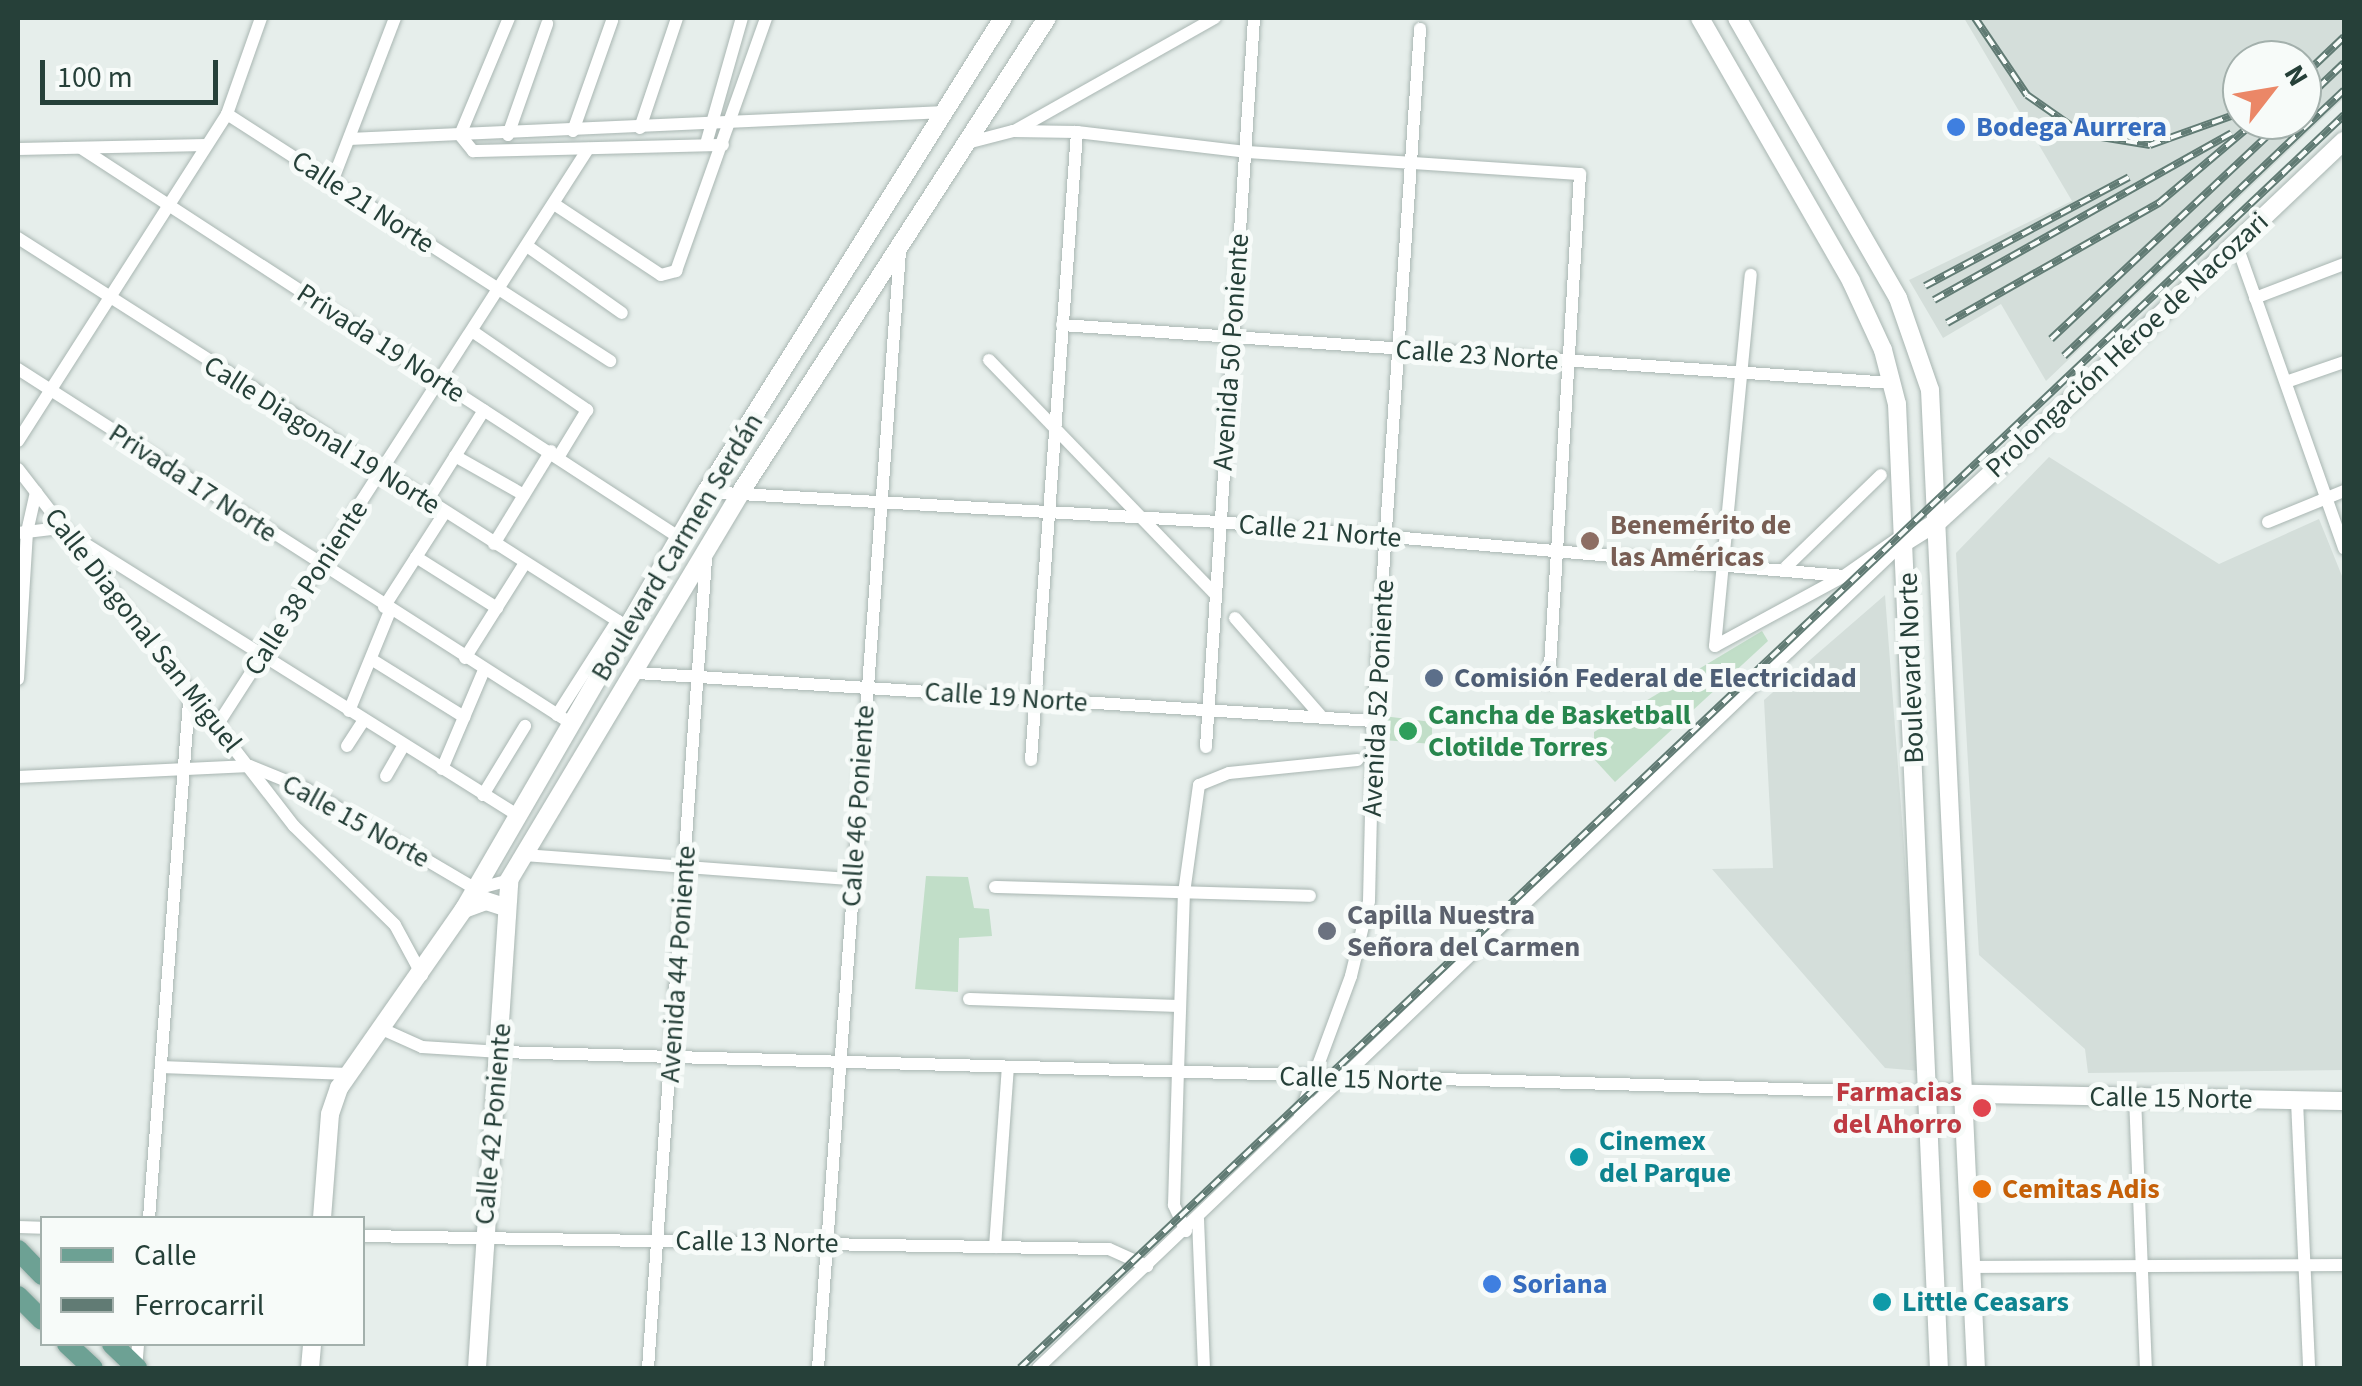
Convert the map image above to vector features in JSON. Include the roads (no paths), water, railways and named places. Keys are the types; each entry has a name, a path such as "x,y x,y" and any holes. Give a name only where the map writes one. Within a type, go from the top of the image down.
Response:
{"main road":[{"name":"Boulevard Carmen Serdán","path":"322,1216 330,1114 349,1074 464,909 519,816 565,720 623,624 1003,18"},
{"name":"Boulevard Carmen Serdán","path":"509,880 706,560 742,490 1047,18"},
{"name":"Boulevard Norte","path":"1700,18 1851,281 1892,383 1910,535 1926,1093 1939,1368"},
{"name":"Boulevard Norte","path":"1738,18 1916,340 1930,390 1940,520 1976,1368"},
{"path":"928,140 962,150"},
{"name":"Prolongación Héroe de Nacozari","path":"1910,535 1940,520 2344,141"},
{"name":"Calle 42 Poniente","path":"478,1368 509,880"},
{"path":"464,909 486,901 508,908"},
{"name":"Calle 15 Norte","path":"1926,1093 2344,1101"},
{"path":"18,1250 40,1273"},
{"path":"18,1296 40,1318"},
{"path":"69,1346 93,1368"},
{"path":"114,1346 136,1368"}],"street":[{"path":"18,441 226,114 261,18"},
{"path":"332,182 395,18"},
{"path":"460,136 510,18"},
{"path":"640,128 677,18"},
{"path":"706,144 742,18"},
{"path":"554,204 670,276 724,144 766,18"},
{"path":"962,150 1014,131 1216,18"},
{"name":"Avenida 50 Poniente","path":"1206,747 1254,18"},
{"path":"573,131 612,21"},
{"path":"508,135 546,24"},
{"name":"Avenida 52 Poniente","path":"1300,1117 1351,976 1369,901 1374,720 1420,29"},
{"path":"348,139 508,135 945,112"},
{"name":"Calle 21 Norte","path":"226,114 610,361"},
{"path":"1014,131 1077,132 1246,152 1580,174 1549,682"},
{"path":"1031,760 1077,132"},
{"path":"460,136 473,151 724,144"},
{"path":"18,150 206,145"},
{"name":"Privada 19 Norte","path":"82,148 680,538"},
{"name":"Calle 38 Poniente","path":"218,724 588,149"},
{"name":"Calle Diagonal 19 Norte","path":"18,238 106,298 623,624"},
{"name":"Calle 46 Poniente","path":"818,1368 900,243"},
{"path":"2236,243 2344,548"},
{"path":"526,246 622,314"},
{"path":"2255,298 2344,264"},
{"path":"1751,276 1714,646 1844,576 1910,535"},
{"name":"Calle 23 Norte","path":"1062,325 1892,383"},
{"path":"472,331 587,410 524,495 494,544"},
{"path":"988,360 1146,519 1214,594"},
{"path":"2286,382 2344,362"},
{"name":"Privada 17 Norte","path":"18,370 565,720"},
{"path":"427,501 484,410"},
{"path":"455,456 524,495"},
{"name":"Calle Diagonal San Miguel","path":"18,469 294,826 395,926 422,974"},
{"path":"1786,567 1882,475"},
{"name":"Calle 21 Norte","path":"706,492 742,490 1218,522 1786,567 1844,576"},
{"path":"2268,522 2344,490"},
{"path":"18,679 22,533 36,492"},
{"path":"349,711 387,609 444,512"},
{"path":"22,533 60,528 519,816"},
{"path":"1038,1368 1198,1220 1338,1079 1910,535"},
{"path":"416,556 496,608"},
{"name":"Avenida 44 Poniente","path":"648,1368 706,560"},
{"path":"466,658 525,563"},
{"path":"1235,618 1320,715"},
{"path":"371,659 464,717"},
{"path":"442,769 484,670"},
{"name":"Calle 19 Norte","path":"638,673 1374,720"},
{"path":"150,1216 190,689"},
{"path":"346,746 364,720"},
{"path":"483,794 525,726"},
{"path":"386,776 404,745"},
{"path":"1186,1231 1174,1205 1184,893 1191,808 1208,778 1357,760"},
{"name":"Calle 15 Norte","path":"18,777 184,765 250,766 306,789 476,888"},
{"path":"524,855 853,879"},
{"path":"476,888 509,880"},
{"path":"994,887 1310,896"},
{"path":"969,999 1180,1006"},
{"name":"Calle 15 Norte","path":"382,1028 422,1047 500,1052 1926,1093"},
{"path":"161,1067 349,1074"},
{"path":"995,1247 1008,1067"},
{"path":"2135,1097 2146,1368"},
{"path":"2297,1101 2309,1368"},
{"path":"1198,1220 1204,1368"},
{"name":"Calle 13 Norte","path":"365,1236 1108,1249 1147,1266"},
{"path":"1972,1266 2144,1270 2344,1265"},
{"path":"1058,1350 1058,1368"}],"railway":[{"path":"1975,18 2027,95 2083,134 2150,145 2222,119"},
{"path":"2322,58 2344,37"},
{"path":"2322,84 2344,63"},
{"path":"2064,356 2344,90"},
{"path":"1020,1368 2344,115"},
{"path":"1934,300 2222,138"},
{"path":"1947,323 2159,203 2233,140"},
{"path":"2051,339 2263,140"},
{"path":"1925,286 2129,177"}],"place":[{"name":"Bodega Aurrera","path":"1956,127"},
{"name":"Benemérito de las Américas","path":"1590,541"},
{"name":"Comisión Federal de Electricidad","path":"1434,678"},
{"name":"Cancha de Basketball Clotilde Torres","path":"1408,731"},
{"name":"Capilla Nuestra Señora del Carmen","path":"1327,931"},
{"name":"Farmacias del Ahorro","path":"1982,1108"},
{"name":"Cinemex del Parque","path":"1579,1157"},
{"name":"Cemitas Adis","path":"1982,1189"},
{"name":"Soriana","path":"1492,1284"},
{"name":"Little Ceasars","path":"1882,1302"}]}
